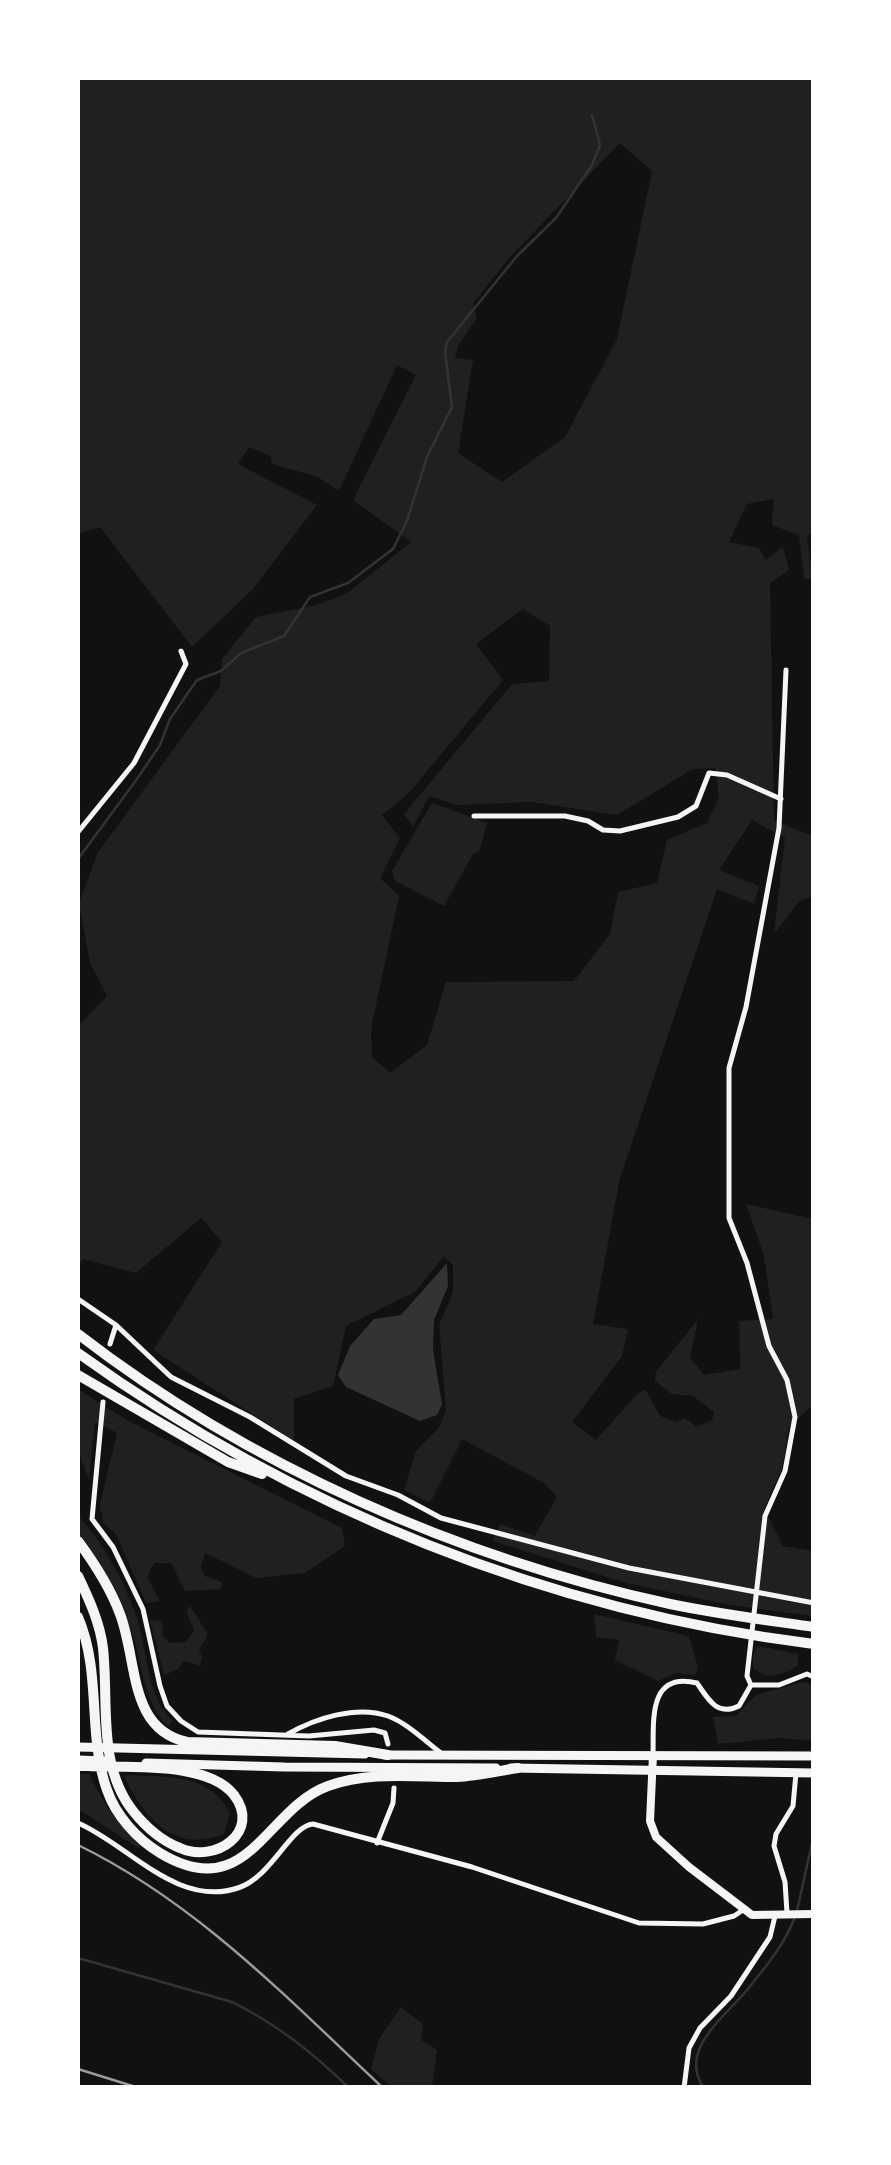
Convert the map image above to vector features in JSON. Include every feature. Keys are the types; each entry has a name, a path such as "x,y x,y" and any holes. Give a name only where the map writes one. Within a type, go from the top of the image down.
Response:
{"highway":[{"path":"78,1334 212,1424 332,1488 408,1521 506,1558 602,1587 672,1604 814,1627"},
{"path":"78,1353 181,1422 300,1488"},
{"path":"78,1375 228,1462 300,1488 463,1560 548,1588 680,1622 814,1644"},
{"path":"78,1541 115,1602 132,1654 144,1712 170,1738 443,1755 814,1756"},
{"path":"78,1576 94,1612 102,1647 102,1736"},
{"path":"78,1618 91,1655 113,1790 137,1836 180,1864 205,1868 230,1864 252,1851 298,1804 325,1786 404,1775 461,1777 518,1768"},
{"path":"78,1747 388,1749"},
{"path":"78,1763 208,1776 224,1784 236,1798 243,1821 240,1833 219,1850 198,1853 181,1849 149,1829 113,1790"},
{"path":"78,1763 814,1773"}],"street":[{"path":"78,832 143,748 162,705 182,676 186,664 181,651"},
{"path":"786,670 779,828 750,988 729,1068 729,1218 747,1263 769,1346 787,1380 795,1417 785,1471 765,1516 748,1658 751,1685 740,1706 727,1711 712,1706 698,1682 670,1683 659,1694 650,1821 656,1837 744,1910 758,1917 814,1914"},
{"path":"474,816 565,816 588,821 603,830 620,831 678,817 696,806 709,773 727,775 781,799"},
{"path":"78,1299 116,1325 172,1377 250,1417 346,1476 398,1495 440,1518 629,1568 814,1603"},
{"path":"110,1344 116,1325"},
{"path":"104,1402 92,1519 113,1548 144,1609 167,1706 198,1732 286,1735 374,1730 385,1733 388,1749"},
{"path":"751,1685 766,1687 801,1675 814,1677"},
{"path":"286,1735 315,1719 380,1714 392,1718 443,1755"},
{"path":"787,1916 785,1882 774,1846 776,1834 792,1806 796,1773"},
{"path":"376,1843 393,1803 394,1788"},
{"path":"78,1822 181,1885 209,1892 235,1889 254,1880 306,1824 472,1867 639,1923 702,1924 744,1910"},
{"path":"684,2088 689,2048 700,2028 731,1996 770,1938 776,1916"}],"shaded area":[{"path":"78,78 813,78 814,530 807,537 813,580 804,578 799,535 772,525 774,499 747,504 729,542 759,548 766,560 783,547 789,570 770,583 774,821 813,836 813,897 800,900 774,934 785,838 752,820 719,870 759,886 754,904 717,889 620,1178 593,1324 628,1329 622,1356 572,1422 596,1440 638,1393 646,1390 660,1416 677,1422 685,1418 697,1427 712,1420 714,1412 693,1396 672,1394 655,1381 656,1372 698,1319 690,1358 704,1375 740,1369 739,1321 773,1319 764,1255 746,1204 813,1219 813,1405 789,1426 782,1469 764,1509 783,1546 813,1551 813,1616 730,1605 626,1583 493,1541 500,1524 535,1536 557,1497 544,1483 462,1439 430,1503 404,1490 416,1451 440,1426 446,1409 439,1325 453,1292 453,1265 444,1256 415,1292 346,1326 333,1386 294,1399 294,1441 153,1350 222,1242 201,1218 136,1273 83,1259 78,1268 78,1031 107,996 90,963 79,903 98,852 220,686 222,659 256,617 317,605 346,594 411,542 353,500 416,375 397,365 339,491 318,477 272,464 271,456 249,447 238,464 317,505 252,590 192,647 100,527 78,534","holes":["620,143 652,171 617,339 565,437 502,482 458,453 473,360 455,358 459,344 477,318 473,303 510,257","523,609 550,626 549,681 512,684 404,814 413,827 429,796 457,805 532,802 617,815 693,769 715,768 719,797 707,823 667,840 657,883 618,892 610,934 574,981 446,982 427,1045 390,1073 372,1057 371,1029 399,896 380,878 400,838 382,815 408,794 503,680 476,644"]},
{"path":"432,803 487,823 479,852 473,854 444,906 395,881 392,871"},
{"path":"447,1263 448,1286 434,1320 433,1350 442,1404 437,1415 420,1421 346,1387 338,1375 350,1346 374,1319 401,1315"},
{"path":"78,1389 123,1418 342,1528 345,1546 305,1573 256,1578 205,1553 201,1567 205,1576 222,1582 221,1589 185,1591 171,1563 154,1563 147,1577 160,1601 146,1603 116,1534 103,1523 100,1504 117,1433 95,1422 89,1480 78,1451"},
{"path":"78,1515 105,1551 126,1590 141,1631 153,1687 173,1721 168,1727 151,1701 126,1619 83,1543"},
{"path":"190,1606 208,1634 199,1650 200,1666 184,1661 178,1669 164,1675 150,1620 162,1621 163,1636 170,1643 186,1642 194,1630 186,1611"},
{"path":"594,1614 689,1636 698,1667 695,1675 676,1673 658,1681 615,1660 619,1640 596,1637"},
{"path":"758,1646 798,1654 798,1666 775,1676 764,1675 753,1667"},
{"path":"802,1682 813,1684 813,1741 780,1738 718,1744 713,1717 736,1716 756,1695"},
{"path":"78,1774 89,1774 111,1813 141,1846 138,1848 78,1809"},
{"path":"124,1775 170,1777 211,1790 230,1814 224,1834 190,1839 162,1828 141,1805"},
{"path":"401,2007 423,2024 421,2040 437,2050 432,2087 392,2087 371,2069 379,2039"}],"waterway":[{"path":"78,859 160,745 170,719 197,680 221,671 241,653 284,636 310,597 348,583 393,549 407,521 427,457 452,407 447,342 517,256 556,218 592,165 600,145 592,115"},
{"path":"797,1911 814,1834"},
{"path":"704,2088 697,2074 700,2047 774,1956 794,1919"},
{"path":"78,1958 232,2002 294,2040 349,2088"}],"railway":[{"path":"78,1845 121,1868 201,1924 276,1987 383,2088"},
{"path":"78,2069 139,2088"}]}
